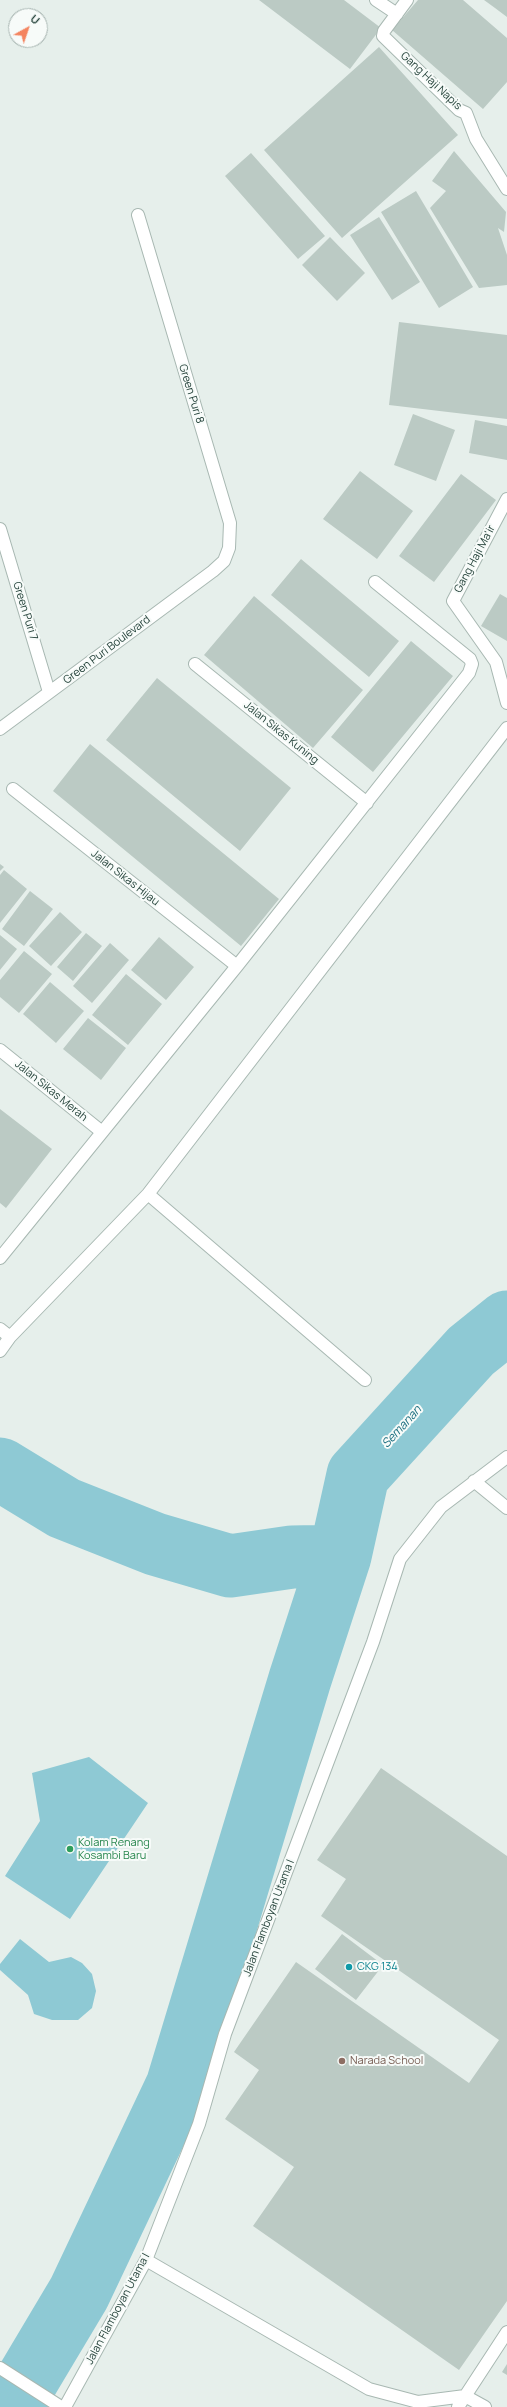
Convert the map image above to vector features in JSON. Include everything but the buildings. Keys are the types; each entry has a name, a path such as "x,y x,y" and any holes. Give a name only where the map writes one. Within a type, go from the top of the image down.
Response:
{"street":[{"path":"376,0 397,14"},
{"name":"Gang Haji Napis","path":"407,0 384,31 383,36 459,110 466,113 476,139 507,189"},
{"name":"Green Puri 8","path":"138,215 230,523 229,548 224,561 213,571"},
{"name":"Gang Haji Ma'ir","path":"507,499 453,601 496,662 507,703"},
{"name":"Green Puri 7","path":"0,529 49,692"},
{"name":"Green Puri Boulevard","path":"0,729 213,571"},
{"path":"0,1258 237,966 469,673 472,664 470,659 414,611 375,582"},
{"name":"Jalan Sikas Kuning","path":"195,664 367,803"},
{"path":"0,1351 10,1337 148,1194 507,728"},
{"name":"Jalan Sikas Hijau","path":"13,789 237,966"},
{"name":"Jalan Sikas Merah","path":"0,1050 102,1132"},
{"path":"148,1194 365,1380"},
{"path":"0,1329 10,1337"},
{"name":"Jalan Flamboyan Utama I","path":"65,2407 146,2260 199,2124 225,2034 370,1650 400,1559 441,1507 507,1457"},
{"path":"474,1481 507,1508"},
{"path":"146,2260 369,2389 418,2402 465,2396 485,2407"},
{"path":"458,2407 507,2332"},
{"path":"0,2368 61,2407"}],"water":[{"name":"Kolam Renang Kosambi Baru","path":"89,1757 148,1803 70,1919 5,1876 40,1821 32,1773"},
{"path":"20,1939 49,1962 71,1957 82,1963 92,1974 96,1991 92,2008 78,2020 52,2020 34,2014 28,1995 0,1970 0,1964"}],"waterway":[{"name":"Semanan","path":"340,1556 358,1475 471,1351 507,1322"},
{"path":"0,1469 64,1508 155,1544 230,1566 292,1557 340,1556 300,1679 177,2086 79,2293 11,2407"}],"place":[{"name":"Kolam Renang Kosambi Baru","path":"70,1849"},
{"name":"CKG 134","path":"349,1967"},
{"name":"Narada School","path":"342,2061"}]}
